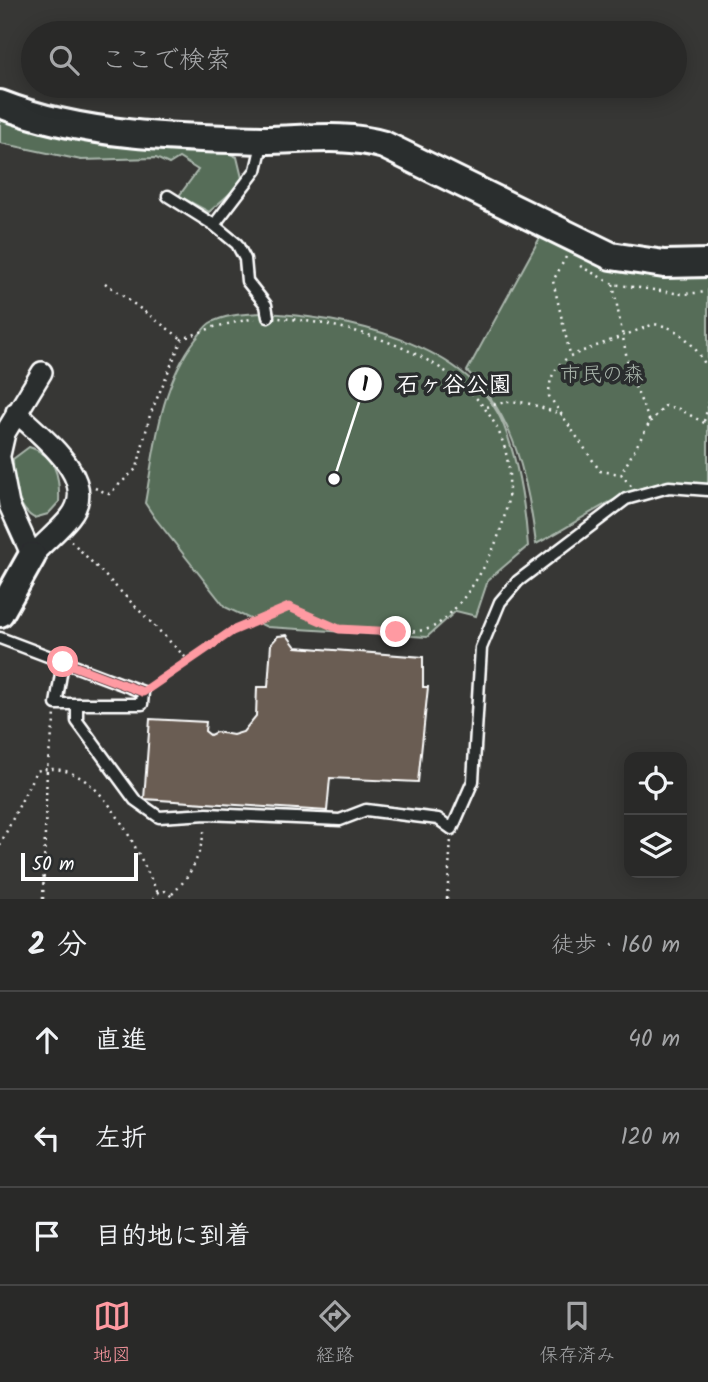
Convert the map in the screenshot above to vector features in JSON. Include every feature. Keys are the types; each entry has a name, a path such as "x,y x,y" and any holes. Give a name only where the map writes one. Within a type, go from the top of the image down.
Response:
{"street":[{"path":"0,104 56,123 94,130 263,140 357,137 384,145 576,251 635,261 708,263"},
{"path":"32,556 9,505 0,456 5,433 41,372"},
{"path":"0,613 32,556 71,516 78,500 76,480 65,460 16,412"}],"lane":[{"path":"214,225 257,170 263,140"},
{"path":"167,196 214,225 237,244 245,259 247,281 266,305 268,317"},
{"path":"77,704 76,721 135,800 159,817 207,814 340,820 366,810 438,819 452,830 473,781 481,648 500,602 518,581 626,499 669,486 708,490"},
{"path":"0,638 143,692 142,704 57,705 63,662"}],"path":[{"path":"570,355 553,281 576,251 613,284 682,294 708,292"},
{"path":"105,283 182,338"},
{"path":"613,284 630,375 650,422"},
{"path":"143,692 232,631 289,607 339,629 396,632 432,628 487,566 504,522 510,476 500,433 486,407 458,379 398,346 366,333 318,321 268,317 243,319 182,338"},
{"path":"638,494 621,474 600,471 549,396 549,382 558,364 570,355 654,324 667,325 693,343 708,369"},
{"path":"76,480 109,494 137,468 150,415 182,338"},
{"path":"486,407 520,400 562,415"},
{"path":"621,474 650,422 665,406 679,409 708,425"},
{"path":"704,421 708,407"},
{"path":"58,527 189,661"},
{"path":"43,899 47,768 57,705"},
{"path":"0,845 36,771 47,768 68,771 86,781 115,811 158,893"},
{"path":"172,894 187,880 200,856 207,814"},
{"path":"447,899 452,830"},
{"path":"153,899 158,893 165,891 175,899"}],"green space":[{"path":"0,116 35,129 72,138 113,142 177,142 217,149 237,157 243,182 209,212 179,196 198,170 179,158 169,164 156,158 81,160 0,143"},
{"name":"市民の森","path":"543,232 647,275 708,275 708,484 670,482 651,485 617,498 536,544 529,497 508,429 497,408 467,371"},
{"path":"263,313 329,320 400,339 434,354 463,373 487,397 504,426 514,455 528,546 488,580 476,616 456,611 427,637 267,627 225,607 155,518 145,503 152,460 167,396 184,357 210,323 229,316"},
{"path":"29,447 51,461 59,484 59,502 48,514 34,518 19,500 13,467 13,459"}],"building":[{"path":"287,635 296,647 423,657 423,687 428,687 418,782 330,778 327,811 144,799 150,719 206,722 205,731 210,735 216,732 233,735 243,732 256,716 257,687 268,687 271,644 278,636"}],"place":[{"name":"石ヶ谷公園","path":"334,479"}],"route":[{"path":"63,662 143,692 232,631 289,607 339,629 396,632"}]}
